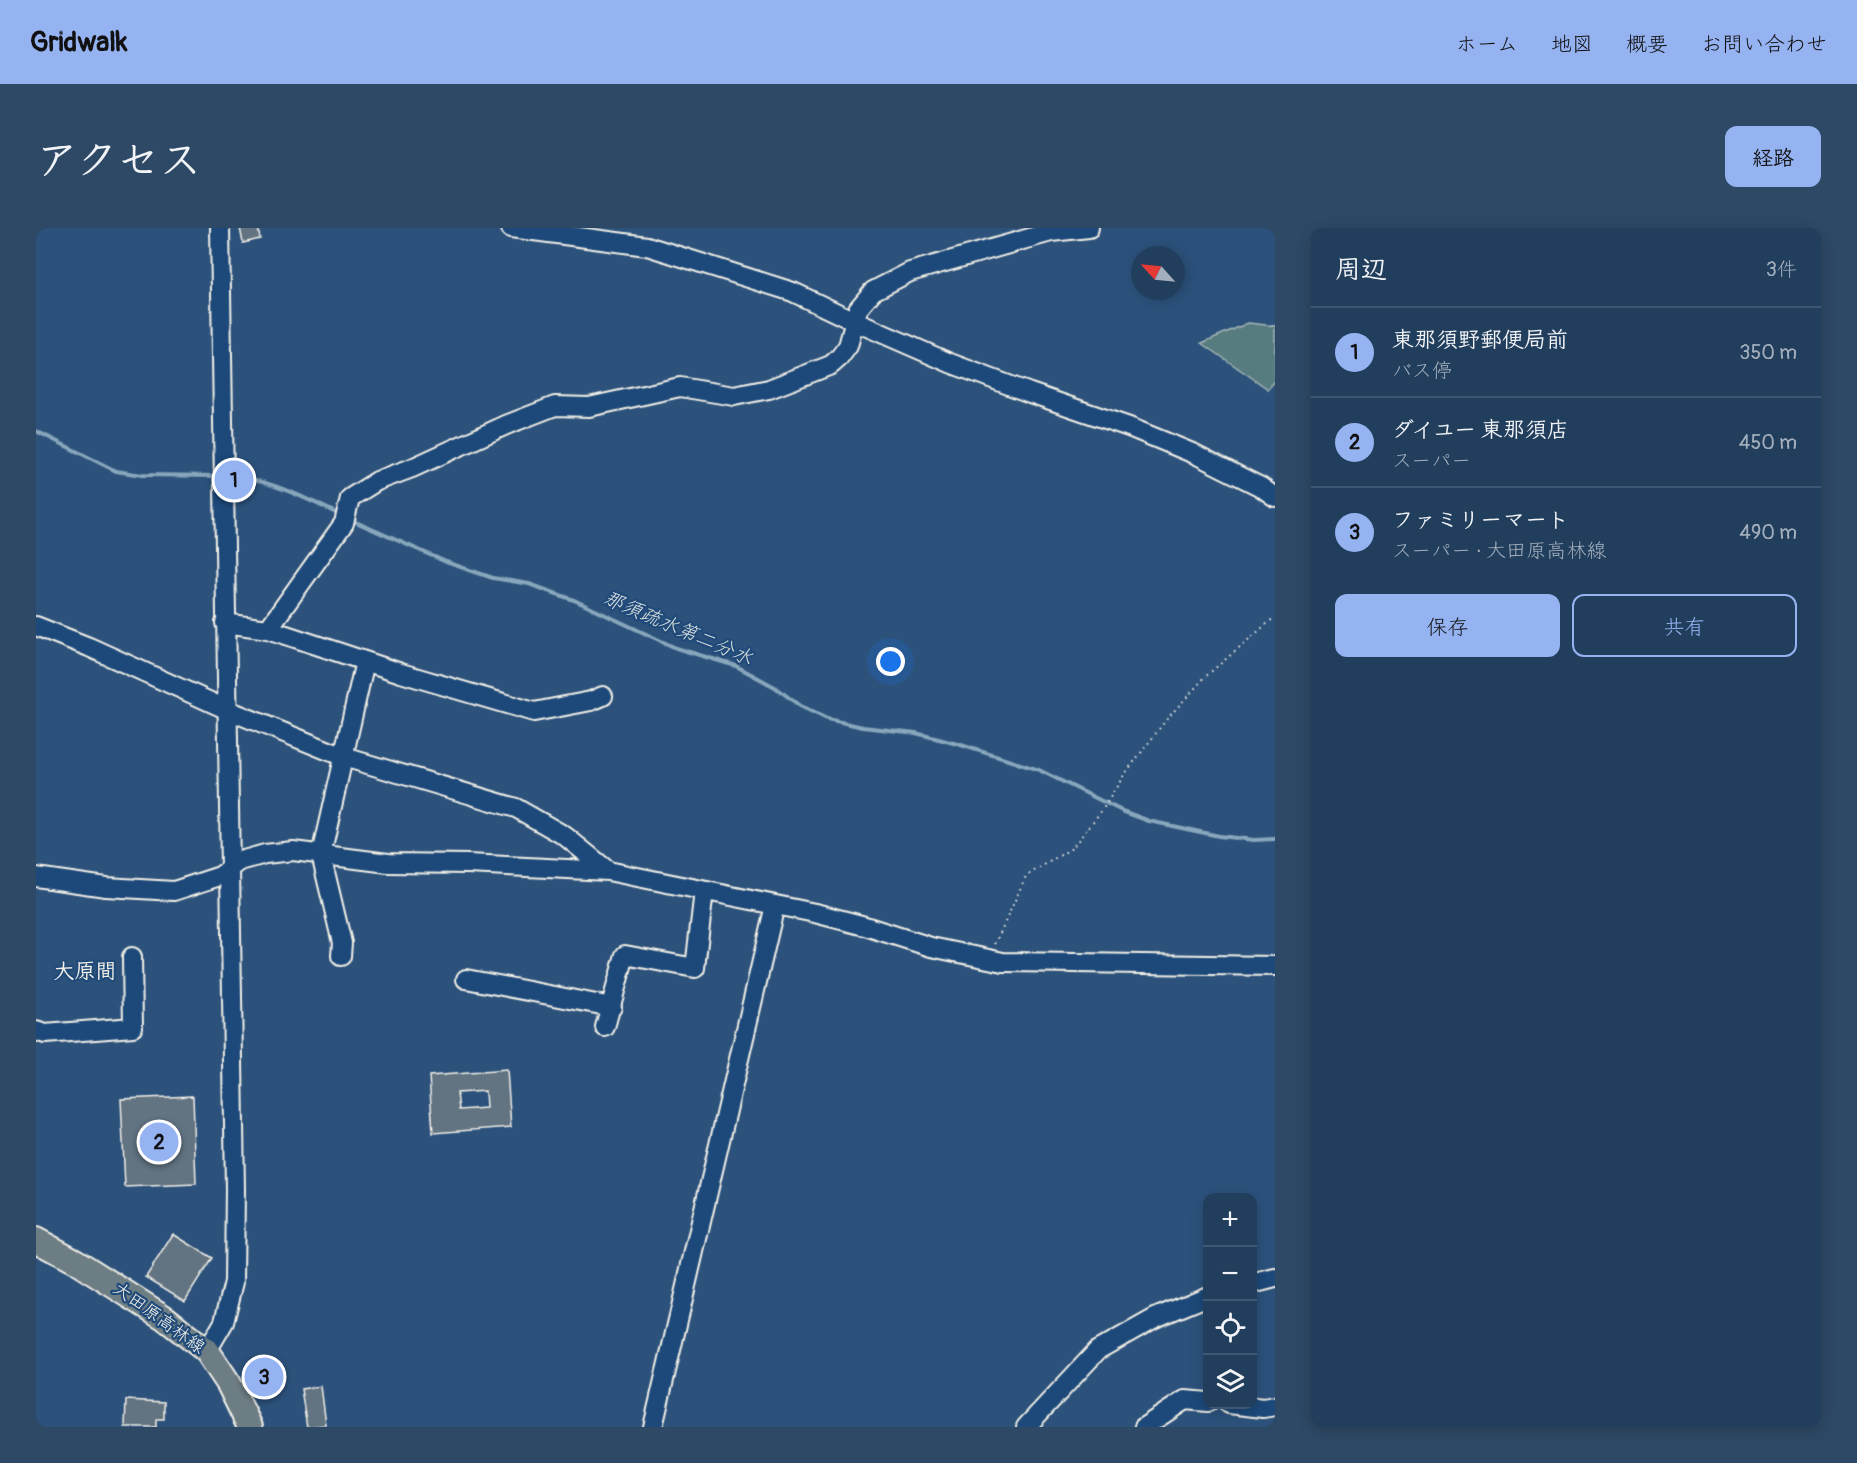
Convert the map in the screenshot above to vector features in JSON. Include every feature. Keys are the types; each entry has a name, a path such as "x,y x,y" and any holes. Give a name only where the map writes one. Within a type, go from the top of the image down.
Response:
{"main road":[{"name":"大田原高林線","path":"36,1240 125,1292 165,1318 207,1351 230,1384 250,1427"}],"street":[{"path":"207,1351 224,1322 234,1282 235,1189 220,228"},
{"path":"511,228 647,246 794,292 950,363 1129,427 1197,455 1261,487 1275,497"},
{"path":"268,629 344,523 350,498 377,481 412,468 506,424 555,406 590,407 680,387 734,396 769,389 831,366 848,345 858,309 873,291 910,272 1051,232 1089,228"},
{"path":"225,623 268,629 534,712 591,701 603,696"},
{"path":"36,626 89,647 228,710 344,757 516,808 565,836 608,871"},
{"path":"340,956 342,943 321,855 365,661"},
{"path":"36,877 106,887 174,891 220,876 240,861 265,854 292,851 388,863 468,864 608,871 775,905 865,926 931,947 1002,962 1275,966"},
{"path":"605,1027 625,955 695,968 704,891"},
{"path":"653,1427 775,905"},
{"path":"36,1031 45,1034 133,1027 132,957"},
{"path":"466,979 612,1007"},
{"path":"1257,1283 1275,1278"},
{"path":"1026,1427 1098,1350 1155,1318 1203,1298"},
{"path":"1144,1427 1185,1400 1203,1402"},
{"path":"1257,1407 1275,1406"}],"path":[{"path":"988,958 1026,876 1072,848 1166,720 1206,676 1275,617"}],"green space":[{"path":"1248,323 1275,326 1275,381 1268,389 1202,343"}],"building":[{"path":"240,228 258,228 260,239 243,243"},
{"path":"507,1070 511,1127 433,1133 429,1076","holes":["485,1091 486,1108 459,1110 457,1093"]},
{"path":"193,1096 196,1184 125,1187 121,1099"},
{"path":"173,1234 212,1258 185,1301 146,1277"},
{"path":"321,1386 326,1425 307,1427 301,1389"},
{"path":"126,1400 164,1402 164,1419 156,1419 156,1427 125,1427"}],"waterway":[{"name":"那須疏水第二分水","path":"36,431 116,471 142,475 218,476"},
{"name":"那須疏水第二分水","path":"228,476 256,480 300,496 340,515"},
{"name":"那須疏水第二分水","path":"349,519 446,562 493,578 529,584 574,600 676,648 736,666 775,687 800,706 827,719 863,727 916,733 961,745 1039,770 1122,811 1149,821 1219,836 1254,840 1275,839"}],"place":[{"name":"東那須野郵便局前","path":"234,480"},
{"name":"ダイユー 東那須店","path":"159,1142"},
{"name":"ファミリーマート","path":"264,1377"}],"district":[{"name":"大原間","path":"85,971"}]}
